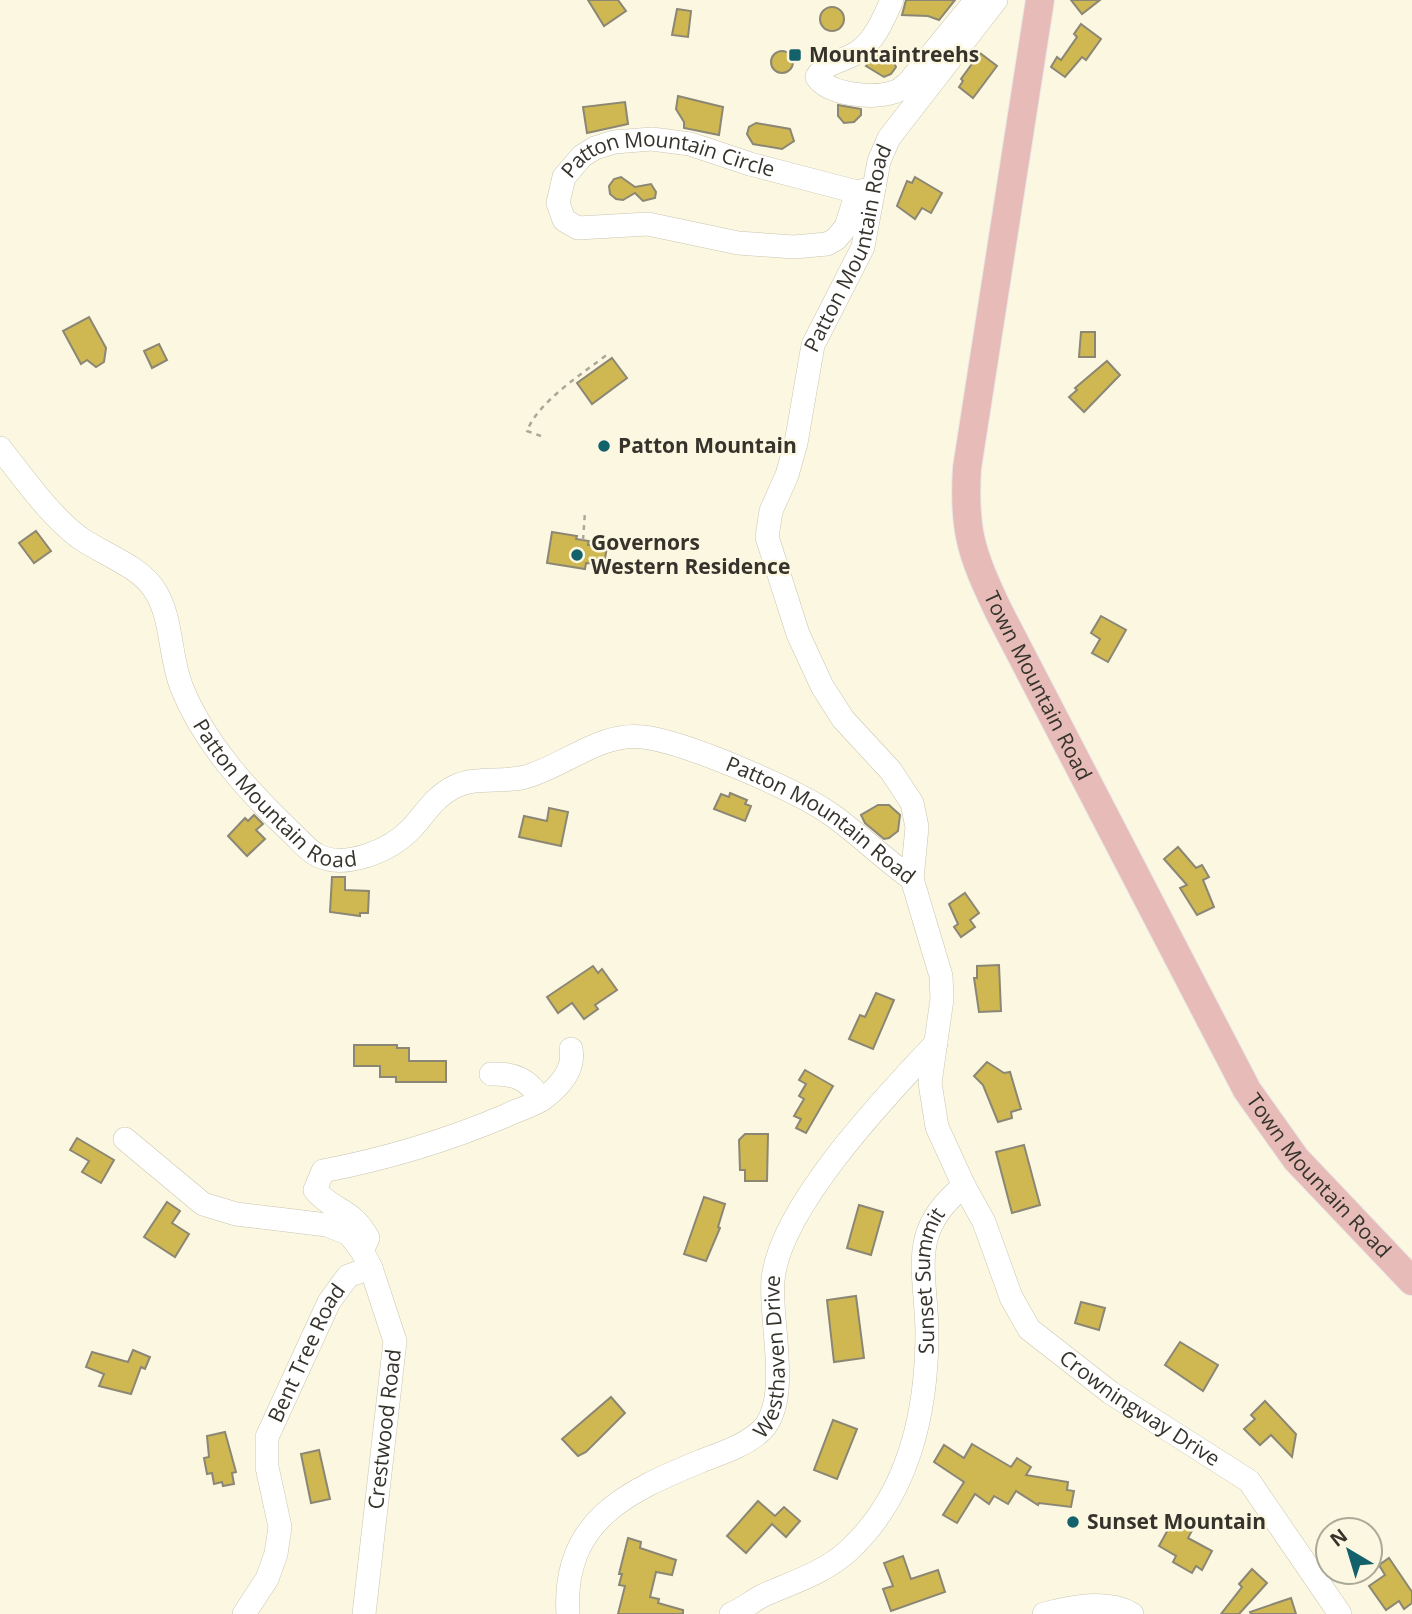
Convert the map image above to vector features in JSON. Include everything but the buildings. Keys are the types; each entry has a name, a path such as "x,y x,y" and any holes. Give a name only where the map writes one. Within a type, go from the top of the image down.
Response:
{"main road":[{"name":"Town Mountain Road","path":"1040,0 967,468 965,522 968,541 1005,624 1247,1090 1296,1159 1412,1281"}],"street":[{"path":"892,0 881,25 859,51 822,67 817,77 823,87 842,93 894,92 908,83 976,0"},
{"name":"Patton Mountain Road","path":"912,879 917,827 912,803 891,771 857,736 832,703 798,634 767,537 771,511 787,475 796,443 813,345 863,247 865,190 888,138 996,0"},
{"name":"Patton Mountain Circle","path":"652,139 690,144 750,164 865,190 846,228 836,239 827,244 794,247 738,243 648,224 605,229 578,228 564,220 558,202 558,192 564,177 582,156 595,148 614,142 652,139"},
{"name":"Patton Mountain Road","path":"0,448 40,498 78,536 139,575 154,589 163,611 181,687 209,739 264,807 314,854 337,861 356,858 395,841 410,830 440,796 453,788 471,782 526,776 613,739 642,737 687,749 804,797 831,814 912,879"},
{"name":"Sunset Summit","path":"731,1614 761,1597 816,1573 847,1552 874,1523 908,1464 920,1418 927,1333 922,1250 928,1230 950,1197 964,1186 937,1127 930,1083 942,999 941,976 912,879"},
{"name":"Westhaven Drive","path":"568,1614 566,1586 575,1551 597,1522 642,1487 745,1443 763,1429 773,1412 777,1378 773,1279 783,1238 869,1114 936,1043"},
{"path":"491,1074 511,1074 520,1078 535,1089 541,1100 568,1074 573,1059 571,1049"},
{"name":"Crestwood Road","path":"364,1614 395,1341 367,1259 368,1238 349,1213 321,1198 315,1190 323,1171 382,1159 434,1142 541,1100"},
{"path":"125,1139 203,1204 236,1214 327,1225 349,1234 367,1259"},
{"name":"Crowningway Drive","path":"964,1186 984,1222 1011,1297 1029,1329 1111,1393 1249,1481 1340,1614"},
{"name":"Bent Tree Road","path":"244,1614 267,1579 276,1554 280,1527 267,1467 267,1437 329,1302 348,1276 367,1259"},
{"path":"1044,1614 1090,1605 1122,1608 1132,1614"}],"path":[{"path":"541,436 527,431 536,415 574,380 608,354"},
{"path":"583,540 584,512"}],"place":[{"name":"Mountaintreehs","path":"795,55"},
{"name":"Patton Mountain","path":"604,446"},
{"name":"Governors Western Residence","path":"577,555"},
{"name":"Sunset Mountain","path":"1073,1522"}]}
